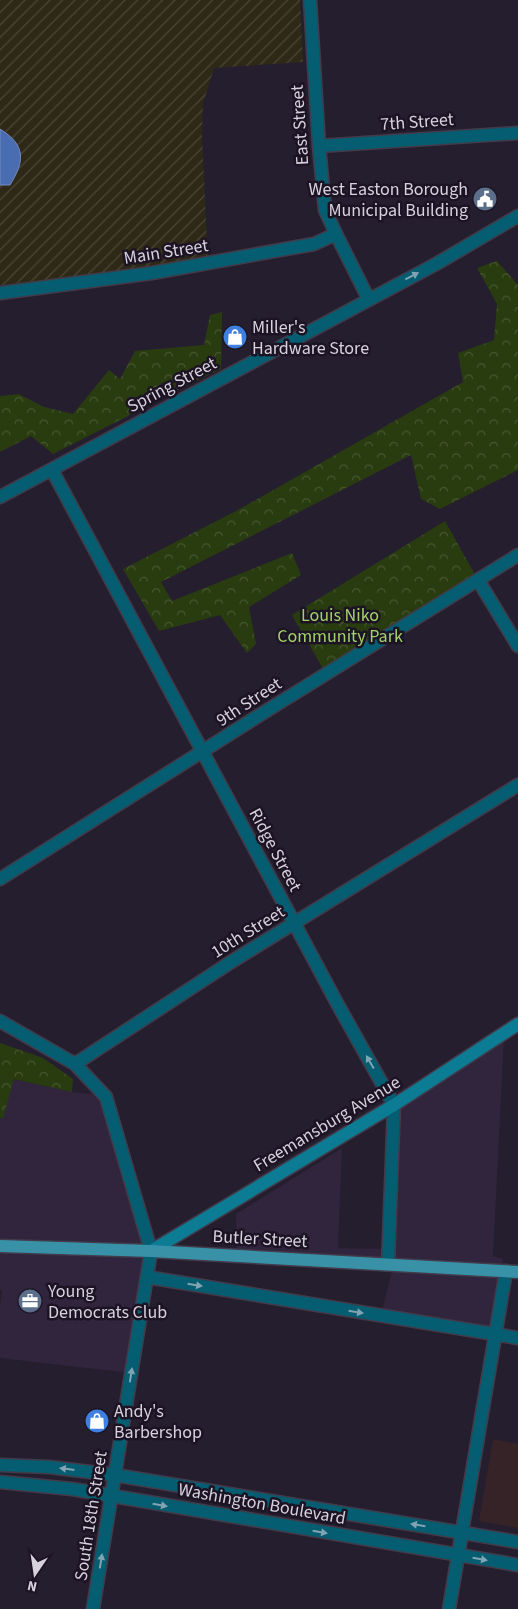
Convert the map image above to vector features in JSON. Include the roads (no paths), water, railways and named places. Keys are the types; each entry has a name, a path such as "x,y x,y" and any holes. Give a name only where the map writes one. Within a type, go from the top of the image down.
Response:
{"main road":[{"name":"Freemansburg Avenue","path":"151,1251 394,1104 518,1024"},
{"name":"Butler Street","path":"0,1246 151,1251 512,1271"}],"street":[{"name":"East Street","path":"310,0 318,146 325,210 368,298"},
{"name":"7th Street","path":"318,146 518,133"},
{"name":"Spring Street","path":"0,497 368,298 436,264 518,216"},
{"name":"Main Street","path":"0,293 152,273 314,244 336,234"},
{"name":"Ridge Street","path":"52,470 294,924 394,1104"},
{"name":"9th Street","path":"0,879 518,555"},
{"path":"478,580 518,646"},
{"name":"10th Street","path":"75,1064 231,962 518,785"},
{"path":"0,1021 6,1027 75,1064 106,1097 151,1251"},
{"path":"388,1264 394,1104"},
{"name":"South 18th Street","path":"94,1609 151,1251"},
{"path":"449,1609 495,1335 512,1271"},
{"path":"147,1277 518,1338"},
{"name":"Washington Boulevard","path":"0,1465 49,1466 115,1475 518,1542"},
{"name":"Washington Boulevard","path":"0,1482 42,1485 518,1565"}],"water":[{"path":"0,129 9,135 19,147 20,161 10,185 0,185"}],"place":[{"name":"West Easton Borough Municipal Building","path":"485,199"},
{"name":"Miller's Hardware Store","path":"235,337"},
{"name":"Young Democrats Club","path":"30,1301"},
{"name":"Andy's Barbershop","path":"97,1421"}],"park label":[{"name":"Louis Niko Community Park","path":"340,625"}]}
